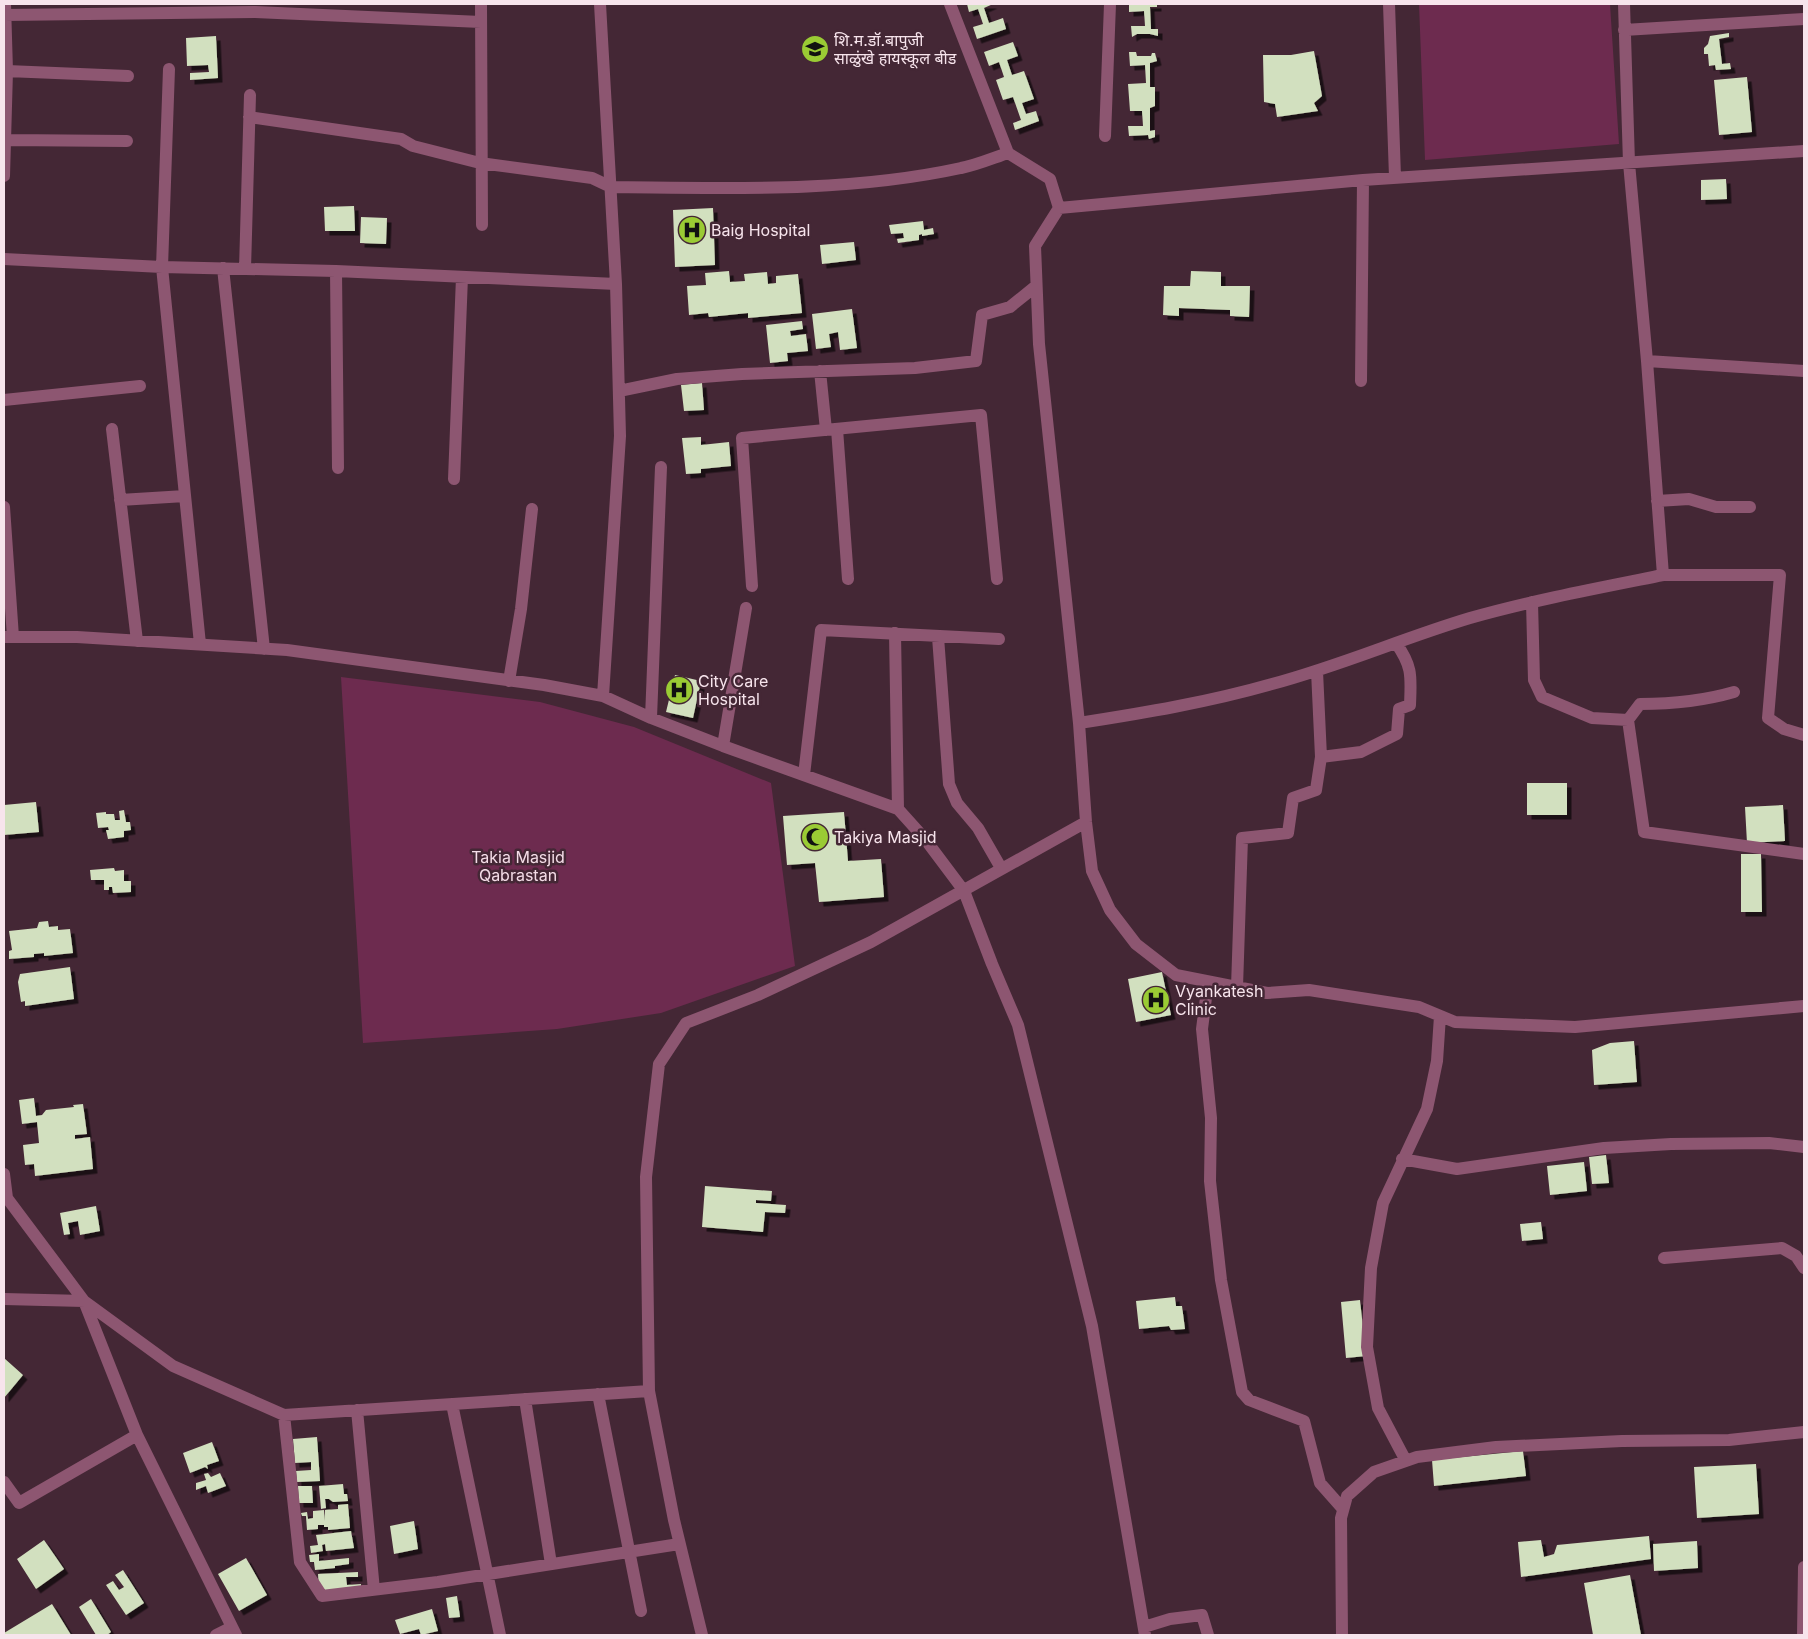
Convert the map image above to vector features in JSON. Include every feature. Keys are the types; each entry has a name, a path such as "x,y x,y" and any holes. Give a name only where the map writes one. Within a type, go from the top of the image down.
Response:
{"street":[{"path":"481,4 480,163 482,225"},
{"path":"600,4 616,284 620,436 602,696"},
{"path":"950,4 1008,153 1050,178 1059,208 1035,246 1036,286 1039,344 1079,723 1086,822 1092,871 1110,910 1136,944 1176,976 1267,993 1309,990 1419,1007 1455,1022 1575,1027 1804,1006"},
{"path":"1104,136 1110,4"},
{"path":"1389,4 1395,177"},
{"path":"1624,4 1629,163 1647,361 1662,575"},
{"path":"4,174 8,71 5,11 108,8 255,8 481,22"},
{"path":"1624,30 1804,19"},
{"path":"169,69 162,267 200,644"},
{"path":"8,71 128,76"},
{"path":"245,269 250,95"},
{"path":"249,117 401,139 413,146 480,163 592,178 611,187 760,188 875,182 962,168 1008,153"},
{"path":"6,140 127,141"},
{"path":"1059,208 1395,177 1804,150"},
{"path":"1361,381 1363,180"},
{"path":"4,260 162,267 336,271 616,284"},
{"path":"223,268 264,649"},
{"path":"336,271 338,468"},
{"path":"454,479 462,277"},
{"path":"619,391 678,379 742,374 915,368 976,361 982,315 1010,307 1036,286"},
{"path":"1647,361 1804,371"},
{"path":"820,371 832,429 848,579"},
{"path":"4,400 140,386"},
{"path":"752,586 742,438 981,415 997,579"},
{"path":"112,429 137,641"},
{"path":"651,718 661,467"},
{"path":"120,500 185,496"},
{"path":"1657,501 1688,500 1716,506 1750,507"},
{"path":"4,507 8,637 78,637 264,649 509,681 602,696 651,718 723,746 898,809 925,839 964,891 1018,1025 1092,1326 1145,1631 1170,1618 1202,1615 1208,1635"},
{"path":"509,681 521,609 532,509"},
{"path":"1079,723 1141,714 1271,685 1472,618 1548,597 1662,575 1780,575 1768,718 1784,729 1804,735"},
{"path":"1532,602 1534,680 1542,697 1592,718 1628,720"},
{"path":"723,746 746,608"},
{"path":"804,775 821,630 1000,639"},
{"path":"895,633 898,809"},
{"path":"938,637 948,784 957,803 978,828 1001,868"},
{"path":"1321,757 1361,752 1397,734 1399,709 1410,706 1411,677 1406,658 1396,643"},
{"path":"1237,987 1242,838 1288,833 1293,798 1316,790 1321,757 1317,671"},
{"path":"1734,692 1710,699 1677,703 1640,704 1628,720 1644,832 1804,854"},
{"path":"702,1635 680,1544 649,1391 646,1177 659,1064 686,1023 758,995 862,946 1086,822"},
{"path":"1208,982 1202,1029 1212,1118 1210,1181 1221,1280 1242,1392 1249,1400 1304,1421 1320,1483 1344,1509"},
{"path":"1406,1461 1378,1408 1367,1347 1371,1268 1383,1203 1427,1109 1437,1061 1440,1016"},
{"path":"1402,1159 1457,1168 1504,1163 1565,1152 1671,1144 1769,1143 1804,1147"},
{"path":"4,1174 5,1198 84,1301 137,1435 234,1631 216,1635"},
{"path":"1664,1258 1782,1248 1796,1256 1804,1268"},
{"path":"4,1299 84,1301 173,1366 284,1415 649,1391"},
{"path":"598,1394 641,1611"},
{"path":"525,1400 551,1564"},
{"path":"452,1404 500,1635"},
{"path":"357,1410 374,1590"},
{"path":"284,1415 300,1562 322,1596 487,1574 680,1544"},
{"path":"1342,1635 1341,1518 1347,1496 1374,1472 1417,1457 1496,1447 1622,1441 1728,1440 1804,1432"},
{"path":"4,1482 19,1503 137,1435"},
{"path":"1803,1635 1804,1567"}],"green space":[{"path":"1419,4 1610,4 1619,144 1425,160"},
{"name":"Takia Masjid Qabrastan","path":"341,677 540,702 634,727 771,783 795,966 661,1013 557,1029 363,1043"}],"building":[{"path":"967,4 993,4 984,8 989,23 1003,18 1006,29 977,39 973,27 983,24 978,9 969,12"},
{"path":"1129,4 1157,4 1157,7 1150,7 1151,29 1158,29 1158,36 1137,34 1132,37 1131,26 1145,26 1144,11 1129,12"},
{"path":"1729,33 1729,37 1719,39 1722,64 1730,63 1731,69 1716,70 1715,65 1709,66 1708,54 1704,54 1704,48 1708,44 1710,36"},
{"path":"216,36 218,78 190,80 190,73 209,72 208,65 187,66 186,38"},
{"path":"1013,42 1018,56 1007,60 1012,75 1024,71 1034,99 1022,103 1026,114 1036,111 1039,121 1015,130 1013,123 1021,120 1013,97 1003,100 996,80 1004,77 999,62 989,66 984,52"},
{"path":"1314,51 1322,96 1314,103 1318,111 1277,117 1275,104 1264,102 1263,55 1291,55"},
{"path":"1129,52 1136,52 1137,56 1151,56 1152,53 1155,53 1157,61 1150,63 1150,87 1155,87 1155,106 1150,108 1150,131 1155,130 1155,137 1149,139 1148,135 1129,136 1128,126 1143,126 1142,111 1130,111 1128,84 1146,83 1145,65 1130,66"},
{"path":"1747,77 1752,132 1719,135 1714,80"},
{"path":"1726,179 1727,199 1701,200 1701,180"},
{"path":"354,206 355,231 325,231 324,207"},
{"path":"713,208 715,265 675,267 673,210"},
{"path":"361,217 387,218 386,244 360,243"},
{"path":"923,221 924,230 933,228 934,234 922,236 922,234 919,235 919,240 898,243 897,239 904,238 903,233 891,234 889,225"},
{"path":"854,242 856,260 822,264 820,245"},
{"path":"729,271 730,282 745,281 744,274 767,272 768,284 776,283 776,276 798,274 802,313 748,318 748,313 709,317 708,313 689,315 687,286 706,285 705,273"},
{"path":"1191,271 1221,272 1221,286 1250,286 1249,317 1230,316 1230,310 1179,308 1179,316 1163,315 1164,286 1190,286"},
{"path":"852,309 857,348 840,350 838,332 829,334 831,347 816,349 812,314"},
{"path":"802,321 803,329 790,331 791,336 806,334 808,351 787,353 788,361 770,363 766,325"},
{"path":"702,383 704,410 684,411 681,385"},
{"path":"701,437 701,445 729,442 731,466 701,469 701,473 686,474 682,438"},
{"path":"675,675 701,681 693,718 666,712"},
{"path":"1527,783 1567,783 1567,815 1527,815"},
{"path":"36,802 39,832 4,835 4,805"},
{"path":"1783,805 1785,841 1747,843 1745,807"},
{"path":"124,810 126,822 130,822 131,830 124,831 124,837 108,839 106,830 109,830 108,827 98,828 96,813 106,812 106,814 114,814 115,820 120,820 119,811"},
{"name":"Takiya Masjid","path":"844,812 848,861 881,859 884,897 819,902 815,863 787,865 783,816"},
{"path":"1741,854 1761,854 1762,912 1741,912"},
{"path":"114,868 115,871 124,870 124,881 131,881 131,892 113,893 112,887 109,887 109,890 104,890 104,880 91,880 90,870"},
{"path":"48,921 49,927 58,926 58,930 70,929 73,953 44,956 44,953 34,954 34,957 9,959 9,951 12,950 9,931 37,928 39,922"},
{"path":"70,967 74,999 25,1006 25,1001 21,1002 18,982 20,974"},
{"path":"1162,972 1171,1015 1136,1022 1128,979"},
{"path":"1634,1041 1637,1082 1594,1085 1592,1050 1610,1043"},
{"path":"34,1098 36,1116 42,1115 46,1110 74,1107 73,1105 83,1104 87,1134 75,1135 75,1139 90,1137 93,1169 35,1176 34,1164 25,1165 23,1145 39,1143 37,1122 22,1124 19,1100"},
{"path":"1606,1155 1609,1183 1592,1184 1589,1157"},
{"path":"1584,1162 1587,1191 1550,1195 1547,1166"},
{"path":"705,1186 772,1191 771,1201 756,1200 756,1203 786,1205 785,1213 765,1212 763,1232 702,1227"},
{"path":"96,1206 100,1231 80,1235 78,1221 68,1223 70,1234 64,1235 60,1213"},
{"path":"1541,1222 1543,1239 1522,1241 1520,1224"},
{"path":"1175,1297 1176,1306 1182,1306 1185,1329 1171,1330 1169,1326 1139,1329 1136,1301"},
{"path":"1360,1300 1366,1356 1346,1358 1341,1302"},
{"path":"4,1358 23,1375 4,1398"},
{"path":"317,1437 320,1481 297,1482 296,1471 311,1470 311,1462 295,1463 293,1439"},
{"path":"212,1442 219,1461 207,1465 208,1469 205,1467 190,1473 183,1453"},
{"path":"1523,1451 1526,1476 1434,1486 1432,1460"},
{"path":"1756,1464 1759,1514 1697,1518 1694,1467"},
{"path":"208,1473 211,1477 220,1473 226,1486 208,1493 206,1486 196,1490 196,1483 206,1480 204,1474"},
{"path":"343,1484 344,1494 347,1494 348,1501 333,1502 325,1499 326,1508 321,1509 319,1486"},
{"path":"298,1486 312,1486 313,1503 299,1503"},
{"path":"348,1504 350,1528 328,1530 328,1527 324,1527 324,1525 318,1525 318,1529 307,1530 306,1516 302,1516 301,1513 307,1512 308,1519 313,1518 313,1511 324,1510 325,1521 325,1510 338,1509 338,1505"},
{"path":"414,1521 418,1549 394,1554 390,1526"},
{"path":"351,1531 354,1548 326,1551 325,1544 322,1545 323,1551 311,1553 310,1546 318,1545 316,1535"},
{"path":"1649,1536 1651,1559 1521,1577 1518,1542 1541,1540 1544,1557 1554,1554 1557,1545"},
{"path":"44,1540 64,1569 36,1589 17,1559"},
{"path":"1697,1541 1698,1568 1654,1571 1653,1544"},
{"path":"319,1554 319,1561 349,1558 349,1564 335,1566 335,1568 315,1570 314,1562 310,1562 309,1555"},
{"path":"246,1558 267,1595 239,1611 218,1574"},
{"path":"123,1570 144,1603 126,1615 106,1585 113,1581 119,1590 124,1587 115,1575"},
{"path":"358,1572 358,1577 346,1577 347,1585 361,1584 361,1589 319,1591 318,1574"},
{"path":"1630,1575 1641,1635 1593,1635 1584,1583"},
{"path":"457,1596 460,1617 449,1618 446,1598"},
{"path":"91,1599 111,1632 107,1635 96,1635 79,1607"},
{"path":"52,1604 71,1635 4,1635 4,1633"},
{"path":"432,1609 438,1631 421,1635 419,1629 400,1634 395,1620"}],"place":[{"name":"शि.म.डॉ.बापुजी साळुंखे हायस्कूल बीड","path":"815,49"},
{"name":"Baig Hospital","path":"692,230"},
{"name":"City Care Hospital","path":"679,690"},
{"name":"Takiya Masjid","path":"815,837"},
{"name":"Vyankatesh Clinic","path":"1156,1000"}]}
